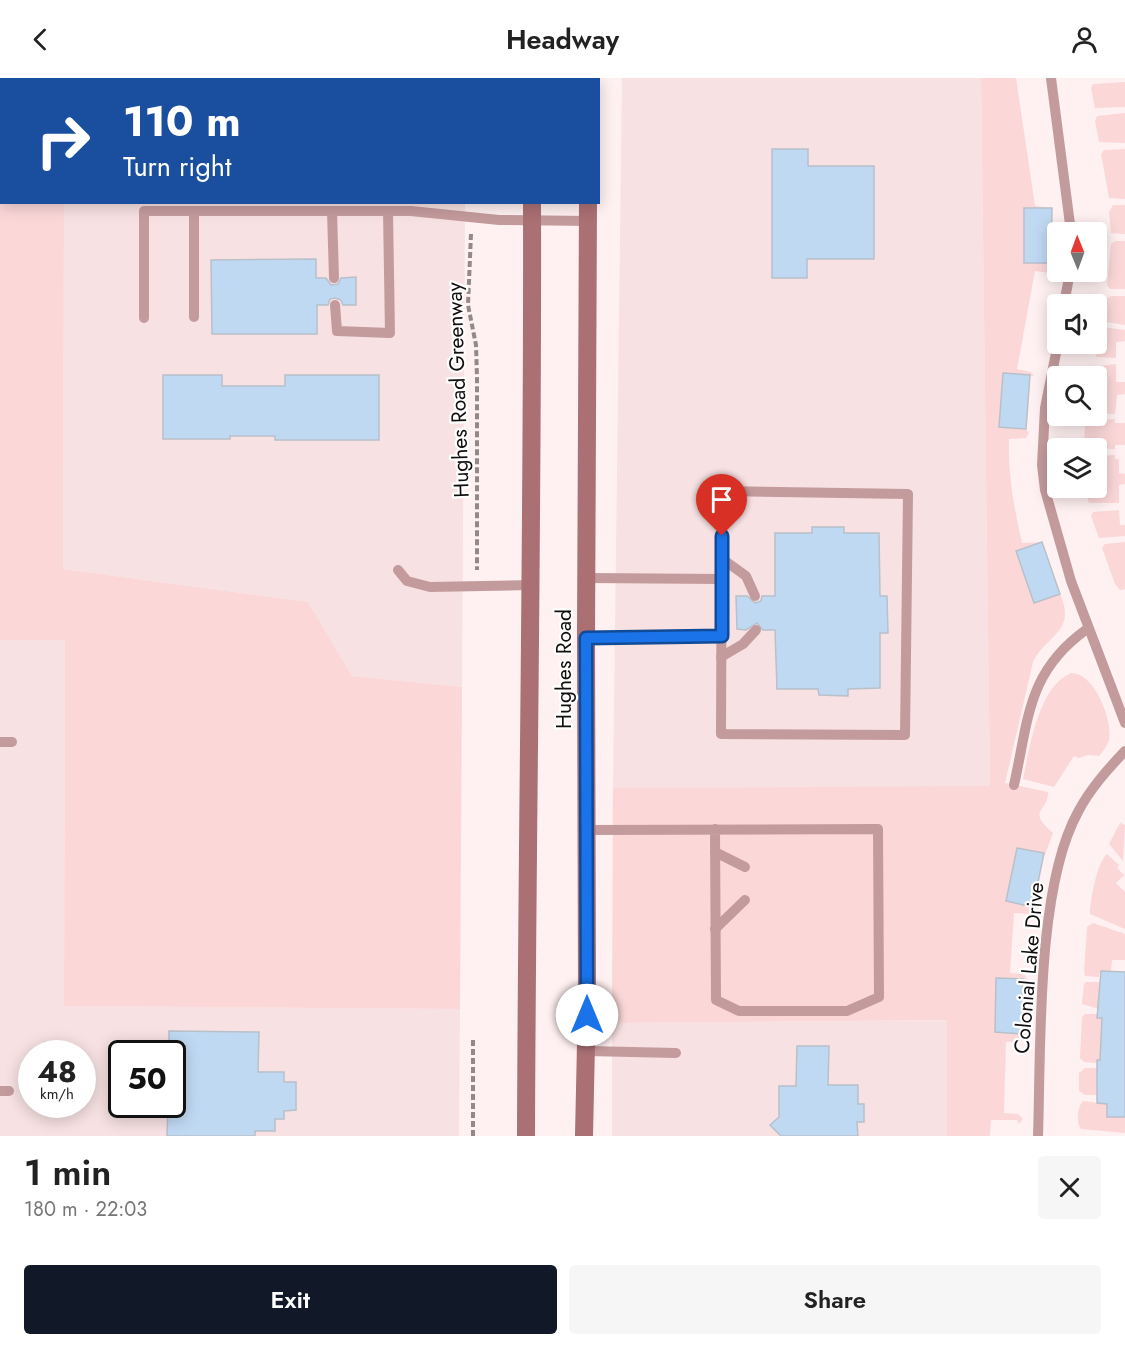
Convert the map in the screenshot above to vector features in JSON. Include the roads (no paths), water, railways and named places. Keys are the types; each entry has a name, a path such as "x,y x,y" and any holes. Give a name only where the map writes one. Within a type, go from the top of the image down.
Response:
{"main road":[{"name":"Hughes Road","path":"526,1136 528,728 532,585 532,204"},
{"name":"Hughes Road","path":"584,1136 587,1051 588,204"}],"lane":[{"path":"1051,78 1070,222"},
{"path":"144,318 144,211 388,212 532,222 589,221"},
{"path":"194,211 194,317"},
{"path":"333,211 334,278"},
{"path":"335,305 336,331 390,333 388,212"},
{"path":"1056,354 1045,408 1042,465 1045,490 1087,629 1125,723"},
{"path":"722,491 908,494 905,735 721,734 722,579 722,491"},
{"path":"722,558 746,576 755,596"},
{"path":"398,570 407,581 430,586 532,585"},
{"path":"587,578 722,579"},
{"path":"1014,785 1032,705 1041,677 1060,651 1087,629"},
{"path":"721,657 743,644 756,630"},
{"path":"586,638 722,636"},
{"path":"0,742 12,742"},
{"name":"Colonial Lake Drive","path":"1038,1136 1044,973 1050,916 1058,873 1077,813 1101,776 1125,751"},
{"path":"587,830 715,829 878,829 879,998 847,1011 739,1011 716,999 715,829"},
{"path":"715,852 745,867"},
{"path":"716,929 745,900"},
{"path":"587,1051 675,1053"}]}
